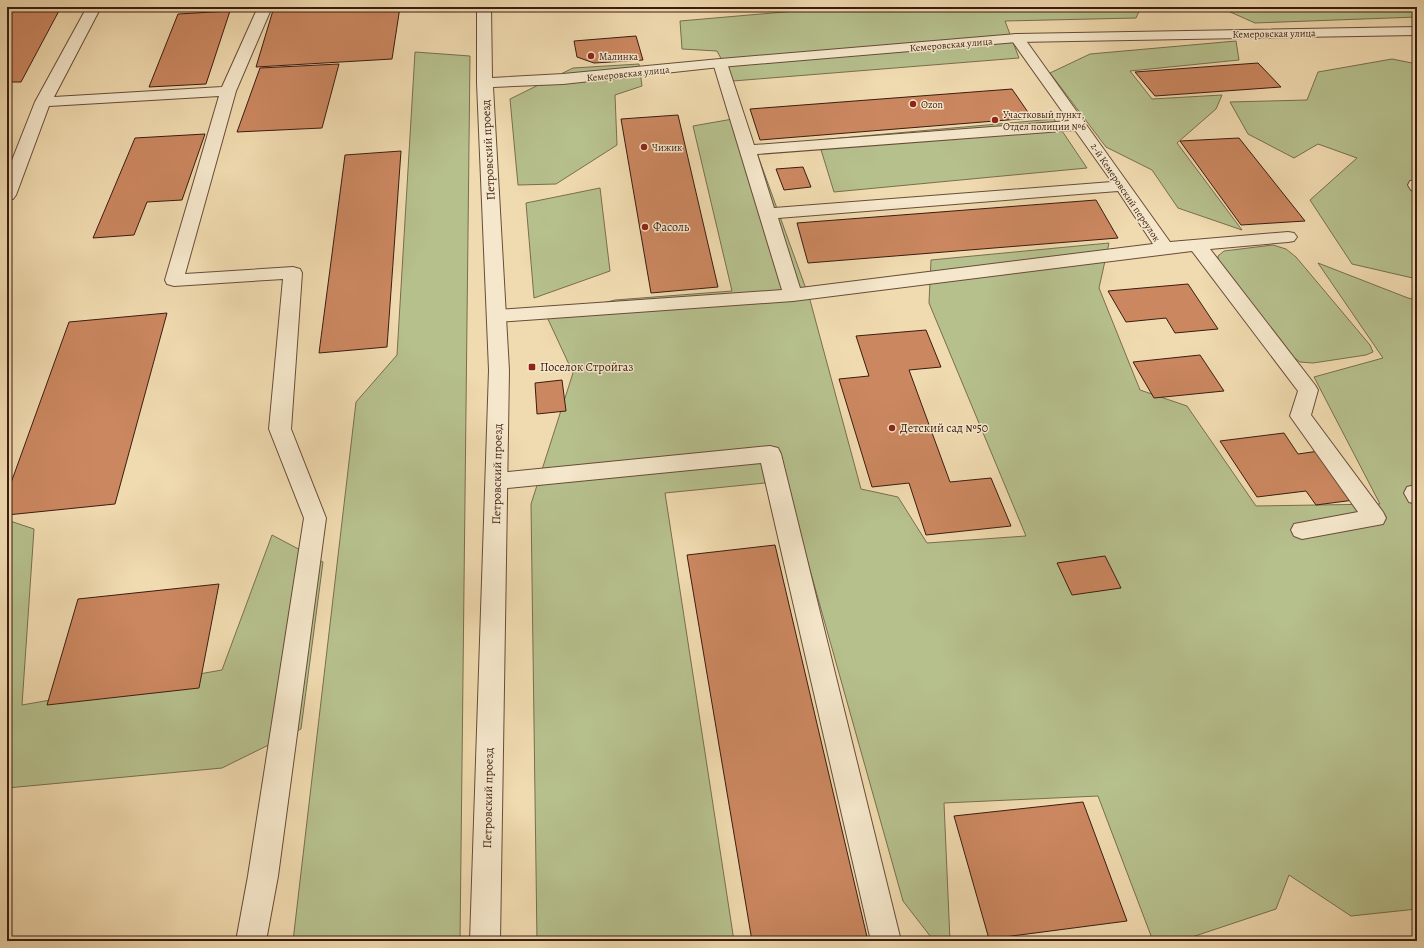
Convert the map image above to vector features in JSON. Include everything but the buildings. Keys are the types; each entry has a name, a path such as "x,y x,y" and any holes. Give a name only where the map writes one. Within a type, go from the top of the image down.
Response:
{"street":[{"path":"7,195 43,102 94,7"},
{"path":"250,941 264,869 315,518 280,429 293,273 174,280 228,91 265,7"},
{"name":"Петровский проезд","path":"484,7 485,82 499,370 485,941"},
{"name":"Кемеровская улица","path":"485,82 562,79 720,63 1018,38 1417,31"},
{"name":"2-й Кемеровский переулок","path":"1018,38 1165,248"},
{"path":"720,63 746,150 793,295"},
{"path":"43,102 228,91"},
{"path":"746,150 1080,125"},
{"path":"767,214 1123,186"},
{"path":"496,316 793,295 1165,248 1288,237"},
{"path":"1197,245 1308,390 1300,416 1375,518 1302,530"},
{"path":"496,481 770,454 886,941"}],"green space":[{"path":"842,7 1141,7 1136,18 1005,21 1019,58 733,81 717,51 682,49 680,21"},
{"path":"1219,7 1417,7 1417,17 1255,23"},
{"path":"1236,41 1239,60 1130,71 1152,99 1222,95 1216,109 1177,143 1242,230 1178,208 1152,170 1106,147 1050,73 1090,54"},
{"path":"415,52 470,56 460,941 293,941 356,402 397,355"},
{"path":"1392,59 1417,64 1417,279 1352,264 1310,200 1357,158 1318,144 1294,158 1248,134 1230,102 1307,100 1318,72"},
{"path":"639,64 642,86 615,95 617,145 556,184 518,185 510,99 573,68"},
{"path":"744,117 810,300 861,489 898,497 927,543 1026,536 929,303 931,260 1109,243 1099,288 1140,390 1187,406 1256,506 1380,504 1314,377 1383,358 1318,263 1408,298 1417,300 1417,909 1351,916 1289,875 1276,909 1180,941 1153,941 1098,796 944,803 950,941 934,941 903,901 785,481 665,493 734,941 537,941 531,504 573,373 547,317 615,300 732,291 693,126"},
{"path":"1054,119 1087,168 834,192 818,140"},
{"path":"600,188 610,271 534,298 526,203"},
{"path":"1273,245 1286,249 1296,257 1370,345 1373,352 1366,355 1313,363 1300,362 1287,352 1218,261 1218,256 1224,251"},
{"path":"7,520 34,529 22,705 222,670 272,535 323,562 301,729 222,768 7,788"}],"place":[{"name":"Малинка","path":"591,56"},
{"name":"Ozon","path":"913,104"},
{"name":"Участковый пункт, Отдел полиции №6","path":"995,120"},
{"name":"Чижик","path":"644,147"},
{"name":"Фасоль","path":"645,227"},
{"name":"Поселок Стройгаз","path":"532,367"},
{"name":"Детский сад №50","path":"892,428"}]}
